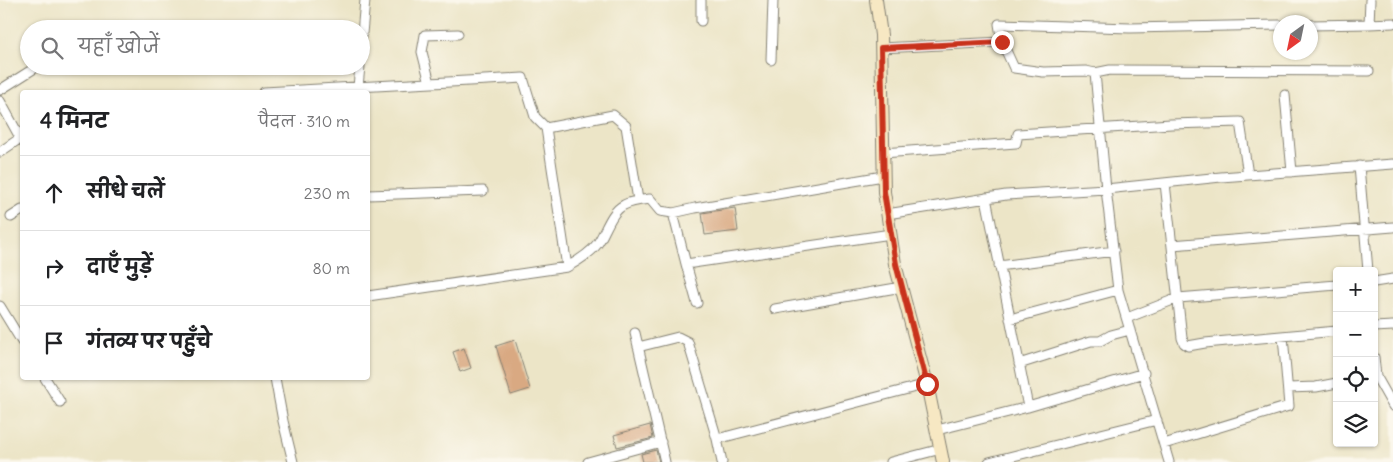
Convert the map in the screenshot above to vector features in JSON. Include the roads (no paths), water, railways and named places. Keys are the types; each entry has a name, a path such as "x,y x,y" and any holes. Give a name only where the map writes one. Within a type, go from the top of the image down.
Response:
{"street":[{"path":"363,20 365,0"},
{"path":"701,0 701,21"},
{"path":"771,60 773,0"},
{"path":"876,0 881,35 883,176 887,214 896,264 927,384 942,456 891,462"},
{"path":"1369,24 1370,0"},
{"path":"1318,25 1393,23"},
{"path":"1273,25 1130,28 999,24 1002,42 1014,68 1044,72 1086,71 1095,73 1110,70 1369,71"},
{"path":"430,83 422,52 425,35 458,34"},
{"path":"881,48 1002,42"},
{"path":"1095,73 1118,290 1169,462"},
{"path":"0,90 24,75"},
{"path":"358,87 359,75"},
{"path":"302,90 523,78 535,117 546,128 567,267"},
{"path":"1285,95 1292,172"},
{"path":"0,101 20,136"},
{"path":"546,128 613,115 626,126 638,200"},
{"path":"883,153 1016,143 1018,134 1171,124 1240,122 1248,175"},
{"path":"0,152 20,140"},
{"path":"887,214 1006,195 1106,189 1248,175 1393,164"},
{"path":"1359,166 1368,267"},
{"path":"370,296 567,267 583,258 598,243 610,220 622,205 638,200 650,198 660,211 673,213 883,176"},
{"path":"1165,183 1184,343 1188,346 1333,331"},
{"path":"370,195 483,191"},
{"path":"986,198 1028,407"},
{"path":"11,217 20,211"},
{"path":"673,213 697,303"},
{"path":"1172,245 1393,227"},
{"path":"686,264 891,234"},
{"path":"999,266 1114,251"},
{"path":"1378,281 1393,279"},
{"path":"1127,318 1178,298 1333,285"},
{"path":"775,309 902,288"},
{"path":"1010,318 1118,290"},
{"path":"0,306 20,339"},
{"path":"1378,328 1393,326"},
{"path":"1019,364 1091,341 1100,341 1111,335 1130,330"},
{"path":"635,333 666,462"},
{"path":"1164,444 1289,406 1284,336"},
{"path":"638,347 678,337 688,342 722,462"},
{"path":"937,430 1028,407 1144,373"},
{"path":"46,380 60,402"},
{"path":"275,380 293,462"},
{"path":"1378,381 1393,406"},
{"path":"717,439 927,384"},
{"path":"1288,388 1316,387 1333,384"},
{"path":"989,462 1157,420"},
{"path":"588,462 661,442"}]}
